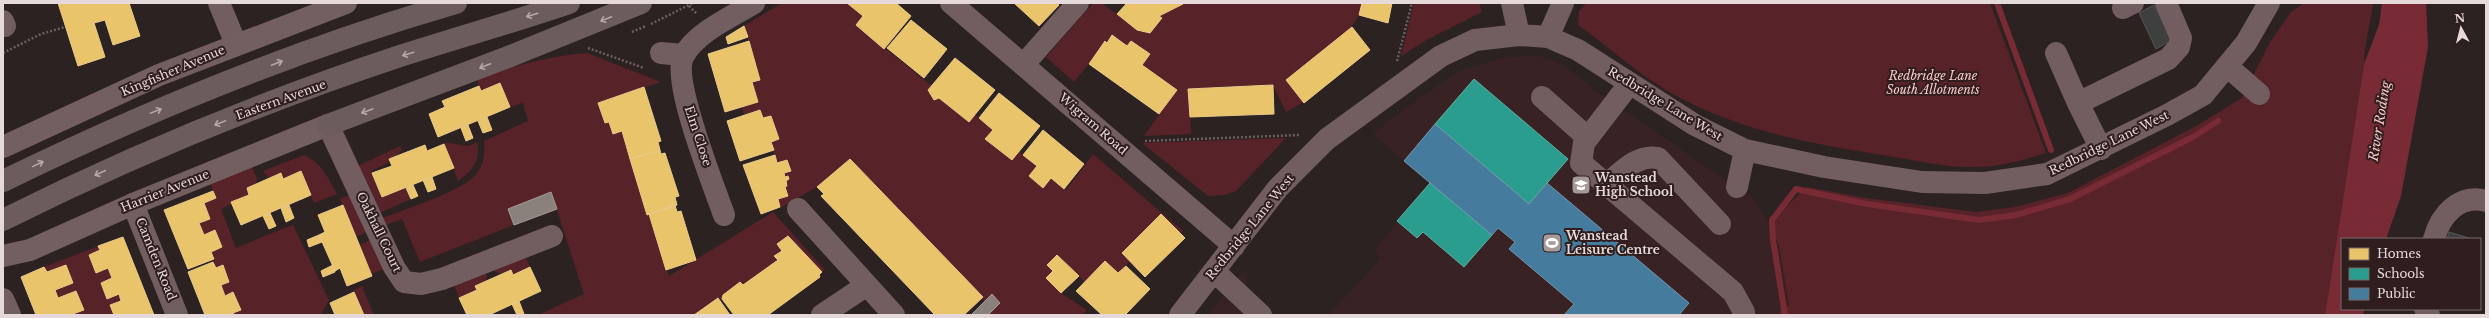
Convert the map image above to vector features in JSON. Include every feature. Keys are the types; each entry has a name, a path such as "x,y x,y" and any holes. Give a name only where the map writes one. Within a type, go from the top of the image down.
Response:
{"highway":[{"path":"3,182 125,124 195,95 329,44 456,3"},
{"name":"Eastern Avenue","path":"3,220 109,169 227,120 400,56 569,3"},
{"path":"328,126 508,57 641,3"}],"main road":[{"name":"Kingfisher Avenue","path":"3,147 153,78 236,44 346,3"},
{"name":"Harrier Avenue","path":"3,256 30,250 133,204 328,126"}],"street":[{"path":"219,3 236,44"},
{"path":"661,53 683,56 700,37 754,3"},
{"name":"Wigram Road","path":"951,3 1024,64 1234,246"},
{"path":"1024,64 1078,3"},
{"path":"1512,3 1519,35"},
{"path":"1548,37 1563,3"},
{"path":"2078,103 2168,59 2179,47 2180,33 2166,3"},
{"name":"Redbridge Lane West","path":"2246,43 2253,3"},
{"name":"Redbridge Lane West","path":"1180,315 1278,188 1327,139 1370,106 1441,56 1475,40 1519,35 1548,37 1578,50 1695,125 1745,150 1824,167 1922,182 1985,183 2048,174 2101,149 2203,95 2228,67 2246,43 2270,3"},
{"path":"2056,53 2078,103 2101,149"},
{"name":"Elm Close","path":"683,56 680,68 684,92 724,215"},
{"path":"2228,67 2259,94"},
{"path":"1630,83 1584,143 1581,163 1733,292 1744,312 1744,315"},
{"path":"1542,97 1588,138"},
{"name":"Oakhall Court","path":"328,126 394,267 404,282 421,284 442,279 552,236"},
{"path":"1737,187 1745,150"},
{"path":"1607,184 1639,159 1648,156 1658,158 1720,224"},
{"path":"2434,238 2437,225 2455,205 2463,201 2485,198"},
{"name":"Camden Road","path":"133,204 178,315"},
{"path":"798,209 894,315"},
{"path":"1214,271 1261,315"},
{"path":"822,315 868,285"},
{"path":"3,299 10,315"}],"path":[{"path":"1396,63 1412,3"},
{"path":"3,53 42,34 66,27"},
{"path":"1142,141 1304,135"}],"shaded area":[{"name":"Wanstead High School","path":"1537,55 1562,64 1604,97 1752,198 1769,223 1779,246 1791,315 1329,315 1380,259 1375,250 1430,183 1373,134 1396,115 1459,71 1501,58"},
{"path":"1245,269 1246,286 1268,315 1208,315"}],"green space":[{"path":"782,3 847,3 863,16 856,25 932,86 928,90 934,100 939,98 968,122 975,115 993,130 985,139 1012,160 1019,151 1066,190 1093,154 1183,231 1180,233 1161,214 1122,253 1130,261 1118,273 1105,261 1085,282 1057,255 1053,271 1046,278 1061,293 1087,310 1082,315 988,315 1000,303 992,294 984,301 850,159 817,187 780,208 778,199 787,186 786,181 789,179 784,173 791,170 787,160 777,163 771,142 779,139 771,116 763,118 760,110 744,115 742,107 758,102 752,82 760,79 744,26"},
{"path":"1093,3 1102,3 1137,30 1150,33 1162,19 1159,16 1182,3 1362,3 1359,15 1305,101 1286,112 1273,85 1189,89 1191,134 1144,136 1177,90 1142,65 1150,54 1131,41 1127,46 1112,35 1074,82 1046,57"},
{"path":"1414,3 1479,3 1482,12 1428,39 1401,56"},
{"name":"Redbridge Lane South Allotments","path":"1587,3 1990,3 2046,153 2002,165 1964,167 1931,163 1804,141 1750,127 1697,106 1671,93 1635,69 1578,25 1579,11"},
{"path":"2304,3 2373,3 2325,315 1776,315 1789,305 1779,246 1769,223 1807,187 1866,198 1976,212 2015,207 2068,193 2196,126 2242,98 2270,42 2291,12"},
{"path":"587,53 661,82 598,103 604,123 609,122 613,134 622,131 669,276 773,212 825,270 822,272 788,236 777,244 782,251 774,255 778,260 743,285 740,282 723,295 722,299 718,298 694,315 538,315 584,294 551,192 508,209 514,225 420,262 402,219 383,226 380,219 447,193 470,180 477,173 483,162 484,141 528,121 523,103 510,107 500,84 481,91 477,80 530,62"},
{"path":"1286,138 1236,191 1224,195 1208,196 1142,143"},
{"path":"444,142 468,146 477,142 478,155 475,165 458,181"},
{"path":"400,146 402,150 394,158 371,171 382,197 406,188 411,199 377,214 358,166"},
{"path":"304,155 320,167 337,194 314,203 301,171 286,177 275,179 266,176 263,171"},
{"path":"252,167 257,179 256,184 247,188 249,195 221,209 236,248 292,225 329,300 321,315 234,315 233,313 241,310 234,293 225,296 221,285 229,282 223,265 216,268 211,252 222,247 215,230 204,235 199,223 210,219 204,203 216,197 210,183"},
{"path":"351,194 367,232 356,237 340,199"},
{"path":"372,239 384,269 371,274 359,245"},
{"path":"98,246 100,250 89,255 96,273 108,268 112,278 101,283 107,298 119,294 121,301 110,305 114,315 70,315 83,310 76,291 58,298 55,290 73,283 66,265 47,272 44,267"},
{"path":"524,253 530,267 513,275 511,270 501,274 495,272 492,266"},
{"path":"485,269 487,276 485,281 475,286 477,290 459,298 453,282"},
{"path":"362,286 374,315 364,315 354,292 354,290"}],"water":[{"name":"River Roding","path":"2382,3 2426,3 2428,47 2401,196 2386,238 2341,238 2341,310 2364,310 2363,315 2325,315 2364,64 2379,25"}],"building: Homes":[{"path":"58,3 129,3 140,36 113,45 105,20 94,23 105,57 78,66"},
{"path":"847,3 896,3 911,16 884,49 856,25 863,16"},
{"path":"1014,3 1056,3 1059,5 1039,26"},
{"path":"1127,3 1183,4 1159,16 1162,18 1150,33 1137,30 1117,14"},
{"path":"1362,3 1392,3 1388,23 1359,15"},
{"path":"911,20 947,49 924,78 887,48"},
{"path":"744,26 748,37 728,44 726,37"},
{"path":"1352,27 1370,50 1304,103 1286,80"},
{"path":"1112,35 1127,46 1131,41 1150,54 1142,65 1177,90 1159,114 1089,64 1105,41 1107,43"},
{"path":"749,41 760,80 752,82 758,102 725,112 708,54"},
{"path":"955,58 995,90 969,122 939,98 934,100 928,90"},
{"path":"500,83 510,107 438,137 429,114 445,107 442,101 479,86 481,91"},
{"path":"1273,85 1274,114 1190,117 1188,89"},
{"path":"644,87 661,141 658,142 660,150 630,159 622,131 613,134 609,122 605,123 598,103"},
{"path":"999,93 1040,126 1012,160 985,139 993,130 979,118"},
{"path":"760,110 763,118 771,116 779,139 771,142 774,150 740,161 727,121"},
{"path":"487,117 492,130 483,133 478,121"},
{"path":"468,125 473,138 466,141 461,128"},
{"path":"1043,130 1084,164 1064,189 1051,178 1043,188 1029,176 1037,166 1023,155"},
{"path":"444,144 454,168 382,197 372,173 392,166 389,159 425,145 427,151"},
{"path":"660,150 661,154 665,153 679,196 675,197 677,205 647,215 630,159"},
{"path":"775,155 777,163 787,160 791,171 784,173 785,177 788,176 789,179 786,181 787,186 785,187 788,196 778,199 780,207 761,214 743,165"},
{"path":"850,159 983,297 964,315 935,315 821,196 824,194 817,187"},
{"path":"301,171 311,195 241,225 231,202 249,195 247,188 281,173 283,179"},
{"path":"432,177 436,189 428,192 423,180"},
{"path":"413,185 418,196 411,199 406,188"},
{"path":"213,191 216,198 204,203 210,219 199,223 204,235 215,230 222,247 211,252 214,259 188,269 164,210"},
{"path":"289,205 294,218 286,222 281,208"},
{"path":"343,205 372,276 347,286 340,268 335,271 319,235 325,232 318,215"},
{"path":"675,205 677,212 681,211 696,260 666,270 649,214"},
{"path":"270,213 276,226 269,229 263,216"},
{"path":"1161,214 1185,238 1145,277 1122,253"},
{"path":"319,235 322,242 309,247 307,240"},
{"path":"788,236 822,272 819,275 820,277 768,315 734,315 722,299 723,295 740,282 743,285 778,260 774,256 782,251 777,244"},
{"path":"123,237 154,315 114,315 110,305 121,301 119,294 107,299 101,283 112,278 108,268 96,273 89,255 100,250 98,246"},
{"path":"1057,255 1079,276 1061,293 1046,278 1053,271 1047,265"},
{"path":"1105,261 1118,273 1126,266 1150,289 1125,315 1102,315 1076,291"},
{"path":"213,262 216,268 223,265 229,282 221,285 225,296 233,292 241,310 233,313 234,315 205,315 188,272"},
{"path":"66,265 73,283 55,290 58,298 76,291 84,310 70,315 36,315 21,277 44,267 47,272"},
{"path":"333,265 335,272 323,277 321,271"},
{"path":"530,267 541,291 489,315 467,315 459,298 477,290 475,286 511,270 513,275"},
{"path":"354,292 364,315 335,315 330,303"},
{"path":"718,298 730,315 694,315"},
{"path":"519,301 524,314 517,315 512,304"}],"building: Schools":[{"path":"1474,79 1568,159 1529,204 1435,124"},
{"path":"1430,183 1492,235 1464,267 1423,232 1417,238 1397,221"}],"building: Public":[{"path":"1435,124 1529,204 1547,183 1689,303 1679,315 1564,315 1574,304 1509,249 1515,242 1498,228 1492,235 1404,161"}],"building: Industry":[{"path":"551,192 557,209 514,225 508,209"},
{"path":"992,294 1000,303 988,315 971,315"}],"building: Other":[{"path":"2154,5 2172,40 2156,49 2139,13"},
{"path":"2449,232 2469,238 2447,238"}],"waterway":[{"path":"1997,3 2051,150"},
{"path":"1785,315 1773,240 1772,220 1796,189 1867,204 1979,220 2016,215 2070,199 2193,137 2218,121"}],"place":[{"name":"Wanstead High School","path":"1581,185"},
{"name":"Wanstead Leisure Centre","path":"1552,243"}]}
